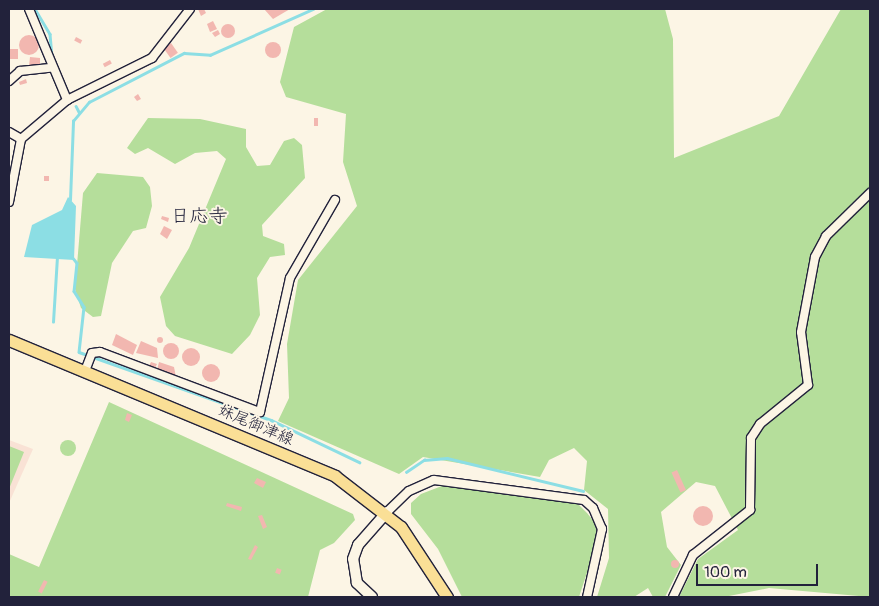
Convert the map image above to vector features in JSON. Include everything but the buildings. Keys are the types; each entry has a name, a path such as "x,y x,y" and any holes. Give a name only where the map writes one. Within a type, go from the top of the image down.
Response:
{"main road":[{"name":"妹尾御津線","path":"9,340 85,370 335,476 387,512 425,557 447,597"},
{"path":"372,597 357,583 353,559 358,545 387,512"}],"street":[{"path":"29,9 50,68 67,100"},
{"path":"9,202 21,139 67,100 152,58 190,9"},
{"path":"9,81 20,71 50,68"},
{"path":"9,132 21,139"},
{"path":"673,597 693,555 750,510 751,438 760,424 808,385 801,332 816,257 826,236 870,193"},
{"path":"85,370 91,356 100,352 260,412 290,278 334,200"},
{"path":"387,512 409,491 434,480 584,500 594,508 602,529 587,597"}],"shaded area":[{"path":"9,440 33,449 9,503"}],"green space":[{"path":"327,9 665,9 673,39 674,158 779,116 841,9 870,9 870,597 769,588 724,597 679,597 698,559 738,530 715,486 696,482 661,512 667,547 681,565 665,597 653,597 648,588 634,597 597,597 609,558 608,509 584,490 587,461 574,448 549,460 540,477 423,457 399,474 278,421 289,398 287,344 298,280 357,206 343,162 346,114 286,97 280,82 294,27"},
{"path":"148,118 200,119 246,129 246,147 257,166 270,165 284,141 294,138 302,145 305,178 262,225 263,236 284,244 285,255 270,257 257,278 260,315 250,335 232,354 175,336 166,326 160,297 189,248 226,159 217,151 195,153 175,164 148,148 135,154 127,148"},
{"path":"97,173 143,177 150,187 152,206 146,228 133,231 112,263 101,316 93,317 81,308 75,289 83,193"},
{"path":"109,402 353,514 355,520 334,543 320,550 308,597 9,597 9,554 39,567"},
{"path":"68,440 76,448 68,456 60,448"},
{"path":"9,446 24,452 9,489"},
{"path":"447,484 576,502 596,524 598,539 579,597 462,597 438,549 411,514 411,503 421,494"}],"water":[{"path":"68,197 76,206 74,260 24,257 32,225 62,210"}],"waterway":[{"path":"35,9 50,34 52,55"},
{"path":"70,200 73,121 89,102 184,53 210,55 313,9"},
{"path":"62,79 65,86"},
{"path":"76,106 79,112"},
{"path":"53,322 57,256"},
{"path":"73,258 77,263 74,291 84,307 79,352 271,420 359,462"},
{"path":"406,472 424,460 447,458 583,491"}],"district":[{"name":"日応寺","path":"199,217"}]}
